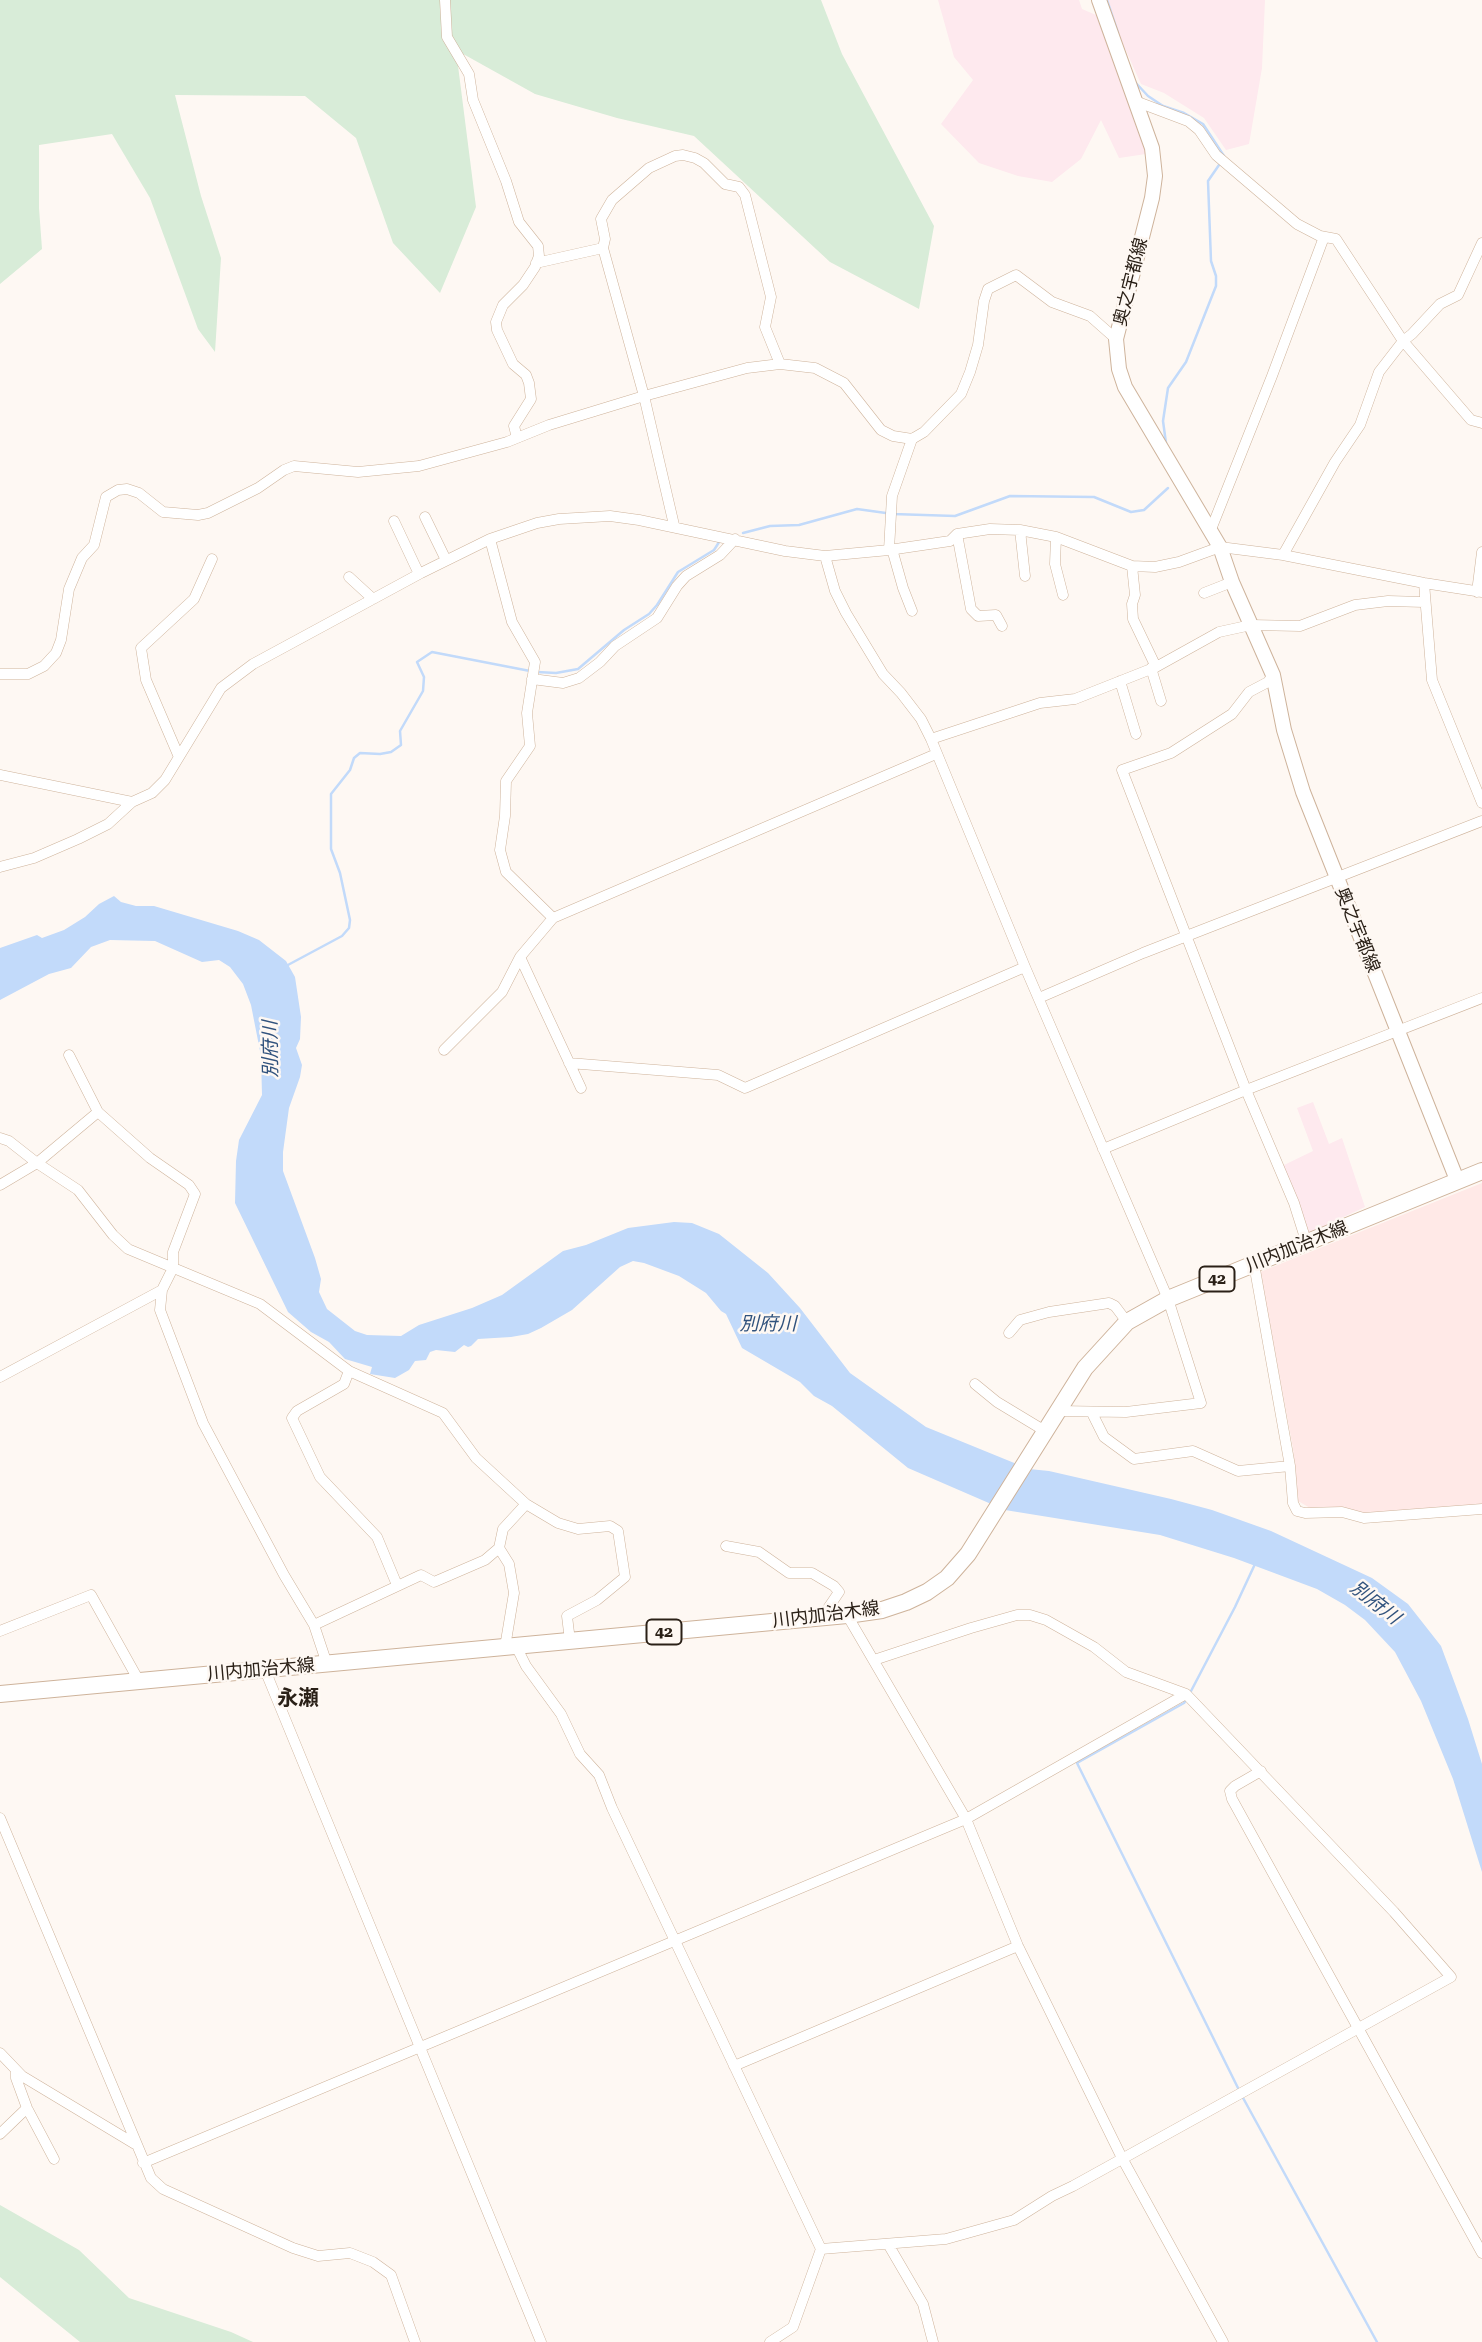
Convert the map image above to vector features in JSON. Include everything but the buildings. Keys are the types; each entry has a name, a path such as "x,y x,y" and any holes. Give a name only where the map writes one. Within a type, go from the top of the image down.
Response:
{"main road":[{"name":"川内加治木線","path":"0,1694 822,1618 881,1610 928,1592 947,1578 968,1554 1085,1368 1127,1322 1168,1299 1482,1171"}],"street":[{"path":"445,0 447,37 469,74 472,100 520,222 538,246 540,256 523,285 503,305 496,322 513,364 526,375 529,383 531,399 513,426 517,438"},
{"name":"奥之宇都線","path":"1099,0 1152,148 1154,176 1152,198 1116,338 1119,369 1125,387 1220,547 1232,582 1273,675 1296,774 1457,1180"},
{"path":"1135,101 1188,121 1199,130 1216,155 1297,224 1336,239 1403,341 1471,420 1482,424"},
{"path":"674,526 643,396 603,248 605,239 601,219 612,200 649,168 683,155 704,163 725,184 738,187 748,203 771,297 765,327 780,364"},
{"path":"1210,532 1325,237"},
{"path":"1283,555 1335,462 1360,425 1380,372 1403,341 1440,304 1458,295 1482,243"},
{"path":"536,264 603,248"},
{"path":"0,674 28,674 44,666 56,653 61,640 69,589 82,558 94,545 106,497 118,490 127,489 139,493 163,512 198,515 208,513 248,493 294,466 379,472 419,466 517,438 549,425 643,396 747,368 780,364 815,368 844,383 881,430 892,436 912,439 924,432 961,394 978,345 988,289 1016,275 1052,302 1090,316 1116,338"},
{"path":"912,439 892,496 891,508 891,550 912,611"},
{"path":"0,867 34,858 104,826 132,802 152,793 165,780 221,688 253,664 446,560 490,539 537,523 579,516 610,516 674,526 785,551 824,556 950,541 957,534 990,529 1020,530 1056,537 1132,566 1155,567 1179,562 1220,547 1283,555 1480,592 1482,552"},
{"path":"425,517 446,560"},
{"path":"394,521 419,574"},
{"path":"1020,530 1025,576"},
{"path":"957,534 971,609 978,616 996,615 1002,626"},
{"path":"1056,537 1055,564 1063,595"},
{"path":"490,539 512,622 535,662 527,713 530,746 506,781 500,850 506,872 553,918"},
{"path":"532,677 563,683 579,678 615,646 657,618 686,576 707,564 735,539"},
{"path":"824,556 835,591 846,613 883,674 921,719 931,739 1168,1299 1200,1403 1125,1412 1057,1412"},
{"path":"178,757 146,680 141,648 194,598 212,559"},
{"path":"1132,566 1135,595 1132,604 1133,619 1153,667 1161,701"},
{"path":"349,577 373,599"},
{"path":"1205,593 1232,582"},
{"path":"1424,583 1432,680 1482,803"},
{"path":"931,739 1040,703 1076,699 1153,667 1219,632 1251,625 1300,626 1355,605 1388,601 1424,602"},
{"path":"1273,675 1268,682 1250,692 1232,714 1171,753 1122,770 1246,1090 1294,1203 1307,1244"},
{"path":"1120,681 1136,734"},
{"path":"444,1049 502,992 520,957 553,918 936,754"},
{"path":"0,775 132,802"},
{"path":"1039,998 1143,953 1482,821"},
{"path":"520,957 581,1088"},
{"path":"569,1063 718,1075 745,1088 1026,967"},
{"path":"1103,1149 1482,998"},
{"path":"69,1055 98,1112 150,1158 189,1185 195,1194 173,1252 173,1268 162,1290 160,1310 203,1423 284,1575 314,1625 327,1664"},
{"path":"0,1185 37,1163 98,1112"},
{"path":"0,1138 9,1141 78,1190 128,1249 260,1304 349,1371 443,1413 476,1458 526,1504 558,1523 578,1529 610,1526 618,1531 625,1577 597,1600 567,1616 570,1641"},
{"path":"1255,1264 1290,1466 1293,1503 1297,1511 1342,1511 1364,1518 1482,1509"},
{"path":"0,1377 162,1290"},
{"path":"1009,1333 1020,1320 1049,1312 1109,1303 1115,1306 1127,1322"},
{"path":"349,1371 344,1384 297,1411 292,1418 320,1477 377,1537 397,1585"},
{"path":"975,1384 997,1402 1045,1431"},
{"path":"1091,1413 1104,1437 1134,1459 1193,1451 1238,1471 1290,1466"},
{"path":"314,1625 421,1575 434,1582 485,1560 499,1548 503,1530 526,1504"},
{"path":"726,1546 759,1552 789,1573 812,1573 834,1586 839,1592 822,1618"},
{"path":"499,1548 509,1564 514,1593 511,1647 561,1714 580,1754 599,1775 611,1808 821,2249 793,2327 770,2342"},
{"path":"0,1631 92,1595 139,1681"},
{"path":"847,1615 966,1819 1018,1946 1122,2158 1223,2342"},
{"path":"821,2249 946,2239 1014,2220 1052,2196 1451,1977 1394,1912 1186,1694 1126,1672 1094,1647 1046,1620 1030,1615 1017,1615 971,1628 874,1660"},
{"path":"265,1670 541,2342"},
{"path":"143,2163 966,1819 1186,1694"},
{"path":"1261,1771 1235,1786 1230,1791 1232,1799 1482,2253"},
{"path":"0,1818 151,2178 163,2189 293,2248 318,2256 350,2253 373,2262 391,2275 415,2342"},
{"path":"734,2066 1018,1946"},
{"path":"0,2053 16,2071 135,2144"},
{"path":"16,2071 27,2108 54,2159"},
{"path":"0,2134 27,2108"},
{"path":"888,2244 923,2304 933,2342"}],"shaded area":[{"path":"938,0 1079,0 1082,9 1096,15 1144,141 1146,154 1119,158 1101,120 1081,159 1052,182 1018,176 979,163 941,124 973,80 954,57"},
{"path":"1103,0 1265,0 1262,68 1249,144 1226,150 1204,118 1164,93 1141,84"},
{"path":"1313,1102 1329,1144 1342,1138 1365,1207 1307,1234 1282,1166 1313,1151 1297,1108"},
{"path":"1482,1183 1482,1505 1364,1515 1343,1508 1310,1508 1298,1501 1293,1448 1260,1272"}],"green space":[{"path":"0,0 821,0 842,54 934,226 919,309 830,262 694,136 617,118 535,94 456,50 476,207 440,293 393,243 356,138 305,96 175,95 201,196 221,258 215,352 198,329 150,198 112,134 39,145 42,249 0,284"},
{"path":"0,2205 79,2250 129,2298 253,2342 80,2342 0,2277"}],"water":[{"name":"別府川","path":"114,896 121,902 136,906 154,906 259,940 286,961 295,977 301,1017 300,1039 296,1048 302,1065 289,1108 283,1171 315,1258 321,1279 319,1292 327,1309 355,1331 367,1335 401,1336 419,1325 502,1295 563,1251 628,1228 674,1222 692,1223 719,1234 768,1273 800,1308 850,1373 926,1427 1029,1469 1049,1471 1171,1499 1271,1531 1372,1578 1408,1604 1441,1646 1482,1764 1482,1872 1453,1779 1421,1701 1395,1652 1365,1620 1345,1605 1317,1589 1234,1558 1160,1535 1005,1510 908,1468 832,1406 814,1396 800,1382 742,1348 726,1314 706,1293 679,1276 633,1261 620,1267 572,1310 541,1328 511,1337 478,1339 471,1346 464,1345 455,1352 430,1352 426,1360 415,1361 409,1370 395,1378 370,1374 372,1367 345,1359 329,1342 311,1332 288,1312 235,1203 239,1140 262,1095 261,1056 251,1005 243,984 230,967 219,960 202,962 155,941 110,940 91,947 71,968 49,974 0,1000 0,948 37,935 42,938 64,930"}],"waterway":[{"path":"1107,0 1118,33"},
{"path":"1135,82 1148,96 1163,106 1184,113 1203,124 1224,156"},
{"path":"1166,443 1163,421 1168,388 1186,362 1216,286 1211,261 1208,181 1219,165"},
{"path":"743,533 770,526 799,525 857,509 893,514 955,516 1010,496 1094,497 1131,512 1144,510 1168,488"},
{"path":"537,672 556,673 578,669 624,630 649,614 678,572 714,550 721,539"},
{"path":"286,966 342,936 349,928 350,920 340,873 331,849 331,794 360,753 391,752 401,745 400,731 423,691 424,677 417,662 432,652 530,671"},
{"path":"1190,1693 1255,1564"},
{"path":"1187,1698 1184,1703 1077,1763 1239,2090"},
{"path":"1242,2096 1377,2342"}],"district":[{"name":"永瀬","path":"298,1699"}]}
